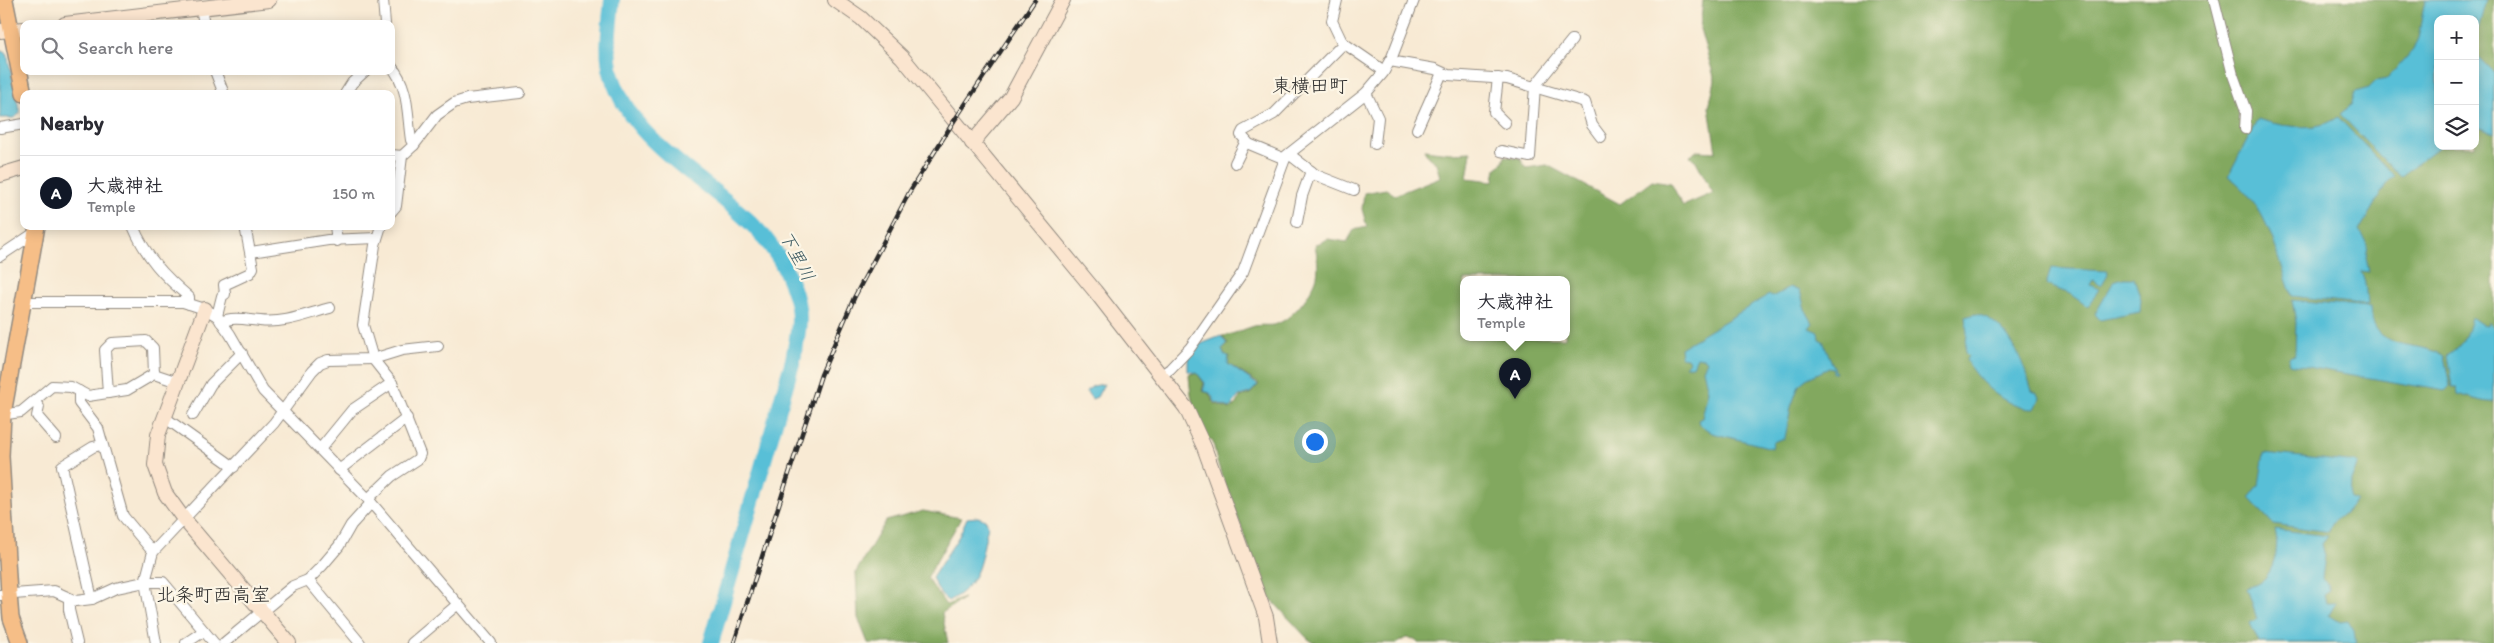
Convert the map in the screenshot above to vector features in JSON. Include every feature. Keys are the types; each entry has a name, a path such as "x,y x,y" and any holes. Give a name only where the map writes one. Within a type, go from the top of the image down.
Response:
{"main road":[{"path":"4,0 23,90"},
{"path":"20,643 4,594 2,415 25,302 37,230"}],"street":[{"path":"100,20 260,0"},
{"path":"382,0 384,20"},
{"path":"835,0 861,18 902,57 1095,291 1186,408 1204,447 1266,617 1270,643"},
{"path":"972,143 1011,97 1063,0"},
{"path":"1160,376 1170,369 1190,348 1243,272 1287,156 1366,94 1390,61 1414,0"},
{"path":"2214,0 2233,75 2246,110 2245,129"},
{"path":"1334,2 1332,21 1335,30 1344,43 1384,71"},
{"path":"201,8 203,20"},
{"path":"1501,151 1530,157 1534,86 1572,40"},
{"path":"1344,43 1274,114 1243,131 1240,135 1246,141 1287,156 1322,178 1354,190"},
{"path":"1390,61 1434,69 1448,75 1498,78 1534,86 1585,102 1592,125 1601,137"},
{"path":"395,72 401,80 406,99 411,140 414,144"},
{"path":"1417,130 1442,72"},
{"path":"217,75 222,90"},
{"path":"348,90 361,75"},
{"path":"1498,78 1494,112 1505,123"},
{"path":"395,207 402,156 437,115 454,103 496,94 520,93"},
{"path":"1366,94 1378,118 1375,144"},
{"path":"0,128 20,125"},
{"path":"1234,163 1246,141"},
{"path":"395,155 402,156"},
{"path":"0,174 20,169"},
{"path":"1297,222 1302,196 1311,171"},
{"path":"0,256 36,230"},
{"path":"135,230 145,252 159,271 189,297 189,304"},
{"path":"219,319 222,296 225,294 224,285 250,273 253,268 246,230"},
{"path":"336,230 337,241"},
{"path":"224,643 293,586 308,580 339,546 351,525 392,476 418,459 420,454 392,383 373,358 363,325 364,304 380,230"},
{"path":"251,252 377,238"},
{"path":"25,302 183,302 205,309 219,319 242,353 263,391 281,412 321,448 370,501 491,643"},
{"path":"219,319 266,322 286,320 330,308"},
{"path":"205,309 158,435 156,465 165,493 183,518 288,643"},
{"path":"108,393 105,350 112,343 146,341 153,348 154,374"},
{"path":"156,643 145,582 153,552 183,518 234,468 320,364 334,359 373,358 402,350 438,346"},
{"path":"193,415 211,384 242,353"},
{"path":"2,415 21,412 52,386 71,387 88,396 127,390 154,374 178,382"},
{"path":"321,448 352,410 392,383"},
{"path":"79,391 79,403 98,428 101,445 123,516 153,552"},
{"path":"34,402 39,408 37,416 56,438"},
{"path":"164,417 234,468"},
{"path":"340,470 407,418"},
{"path":"92,599 62,466 93,446 101,445"},
{"path":"308,580 360,643"},
{"path":"4,594 54,591 76,601 92,599 116,588 145,582 164,582 214,643"},
{"path":"69,598 69,610 77,643"},
{"path":"418,641 458,604"},
{"path":"186,643 204,631"}],"green space":[{"path":"1703,0 2494,0 2494,643 1418,643 1415,639 1406,638 1397,643 1314,643 1307,638 1266,594 1217,462 1213,442 1202,429 1198,420 1192,401 1189,374 1197,373 1204,383 1202,391 1209,393 1214,403 1230,409 1237,404 1240,397 1250,394 1259,384 1228,364 1229,356 1224,355 1222,349 1228,344 1222,336 1254,326 1274,325 1288,318 1311,291 1317,276 1318,264 1315,245 1328,239 1347,242 1354,230 1367,227 1362,209 1364,193 1386,189 1395,195 1440,177 1436,163 1428,157 1424,150 1450,153 1471,152 1467,178 1494,181 1496,168 1503,163 1505,156 1520,158 1526,168 1547,165 1620,204 1652,180 1671,183 1683,206 1713,193 1696,161 1690,156 1695,151 1716,152 1709,107 1715,80 1700,29"},
{"path":"923,511 961,518 927,578 946,605 964,598 942,613 948,643 868,643 858,618 856,572 886,521"}],"water":[{"path":"2425,0 2486,0 2479,26 2479,15 2434,15 2435,150 2400,177 2340,114 2351,105 2355,92 2369,88 2376,81 2387,79 2413,50 2418,38"},
{"path":"0,50 7,54 20,113 15,118 0,118"},
{"path":"2479,58 2494,73 2494,133 2479,128"},
{"path":"2338,117 2394,176 2388,181 2359,231 2368,245 2366,258 2369,272 2361,271 2365,283 2367,305 2292,296 2262,215 2242,187 2228,176 2258,119 2287,126 2309,127 2330,122"},
{"path":"2051,268 2107,271 2108,274 2101,286 2093,280 2090,285 2099,289 2088,307 2070,294 2046,285"},
{"path":"2123,278 2134,278 2141,299 2140,312 2100,320 2095,314 2114,281"},
{"path":"1790,287 1800,291 1805,309 1813,323 1809,328 1818,332 1819,339 1823,341 1836,373 1833,373 1833,369 1829,368 1806,379 1799,385 1791,407 1785,438 1773,442 1772,448 1712,433 1699,424 1698,420 1702,418 1708,391 1703,369 1707,361 1697,357 1693,366 1685,366 1689,361 1687,358 1681,357 1680,348 1769,295 1772,297"},
{"path":"2292,300 2370,307 2373,322 2379,333 2388,339 2433,351 2444,356 2450,386 2445,391 2289,364 2289,357 2295,355 2296,322"},
{"path":"1975,314 1996,324 2012,344 2019,356 2032,391 2037,393 2039,398 2034,409 2014,405 1994,393 1978,377 1966,360 1968,356 1965,353 1967,333 1965,317"},
{"path":"2471,317 2481,324 2488,325 2489,321 2494,328 2494,402 2480,401 2458,394 2457,387 2452,387 2447,356 2457,349 2463,340"},
{"path":"1221,336 1227,344 1222,349 1224,355 1229,356 1228,364 1258,385 1250,393 1239,396 1230,408 1215,402 1210,393 1203,391 1205,383 1197,373 1188,371 1188,354 1193,347"},
{"path":"1104,384 1097,397 1092,399 1086,391 1093,386"},
{"path":"2264,453 2358,463 2351,481 2350,499 2356,500 2349,509 2333,522 2329,532 2273,524 2249,498 2259,485"},
{"path":"978,517 986,520 988,526 978,569 967,587 948,601 941,595 932,578 959,536 967,518"},
{"path":"2275,529 2328,536 2322,544 2325,556 2322,578 2328,584 2330,591 2324,595 2326,603 2336,603 2329,615 2340,622 2348,621 2354,631 2356,643 2259,643 2250,623 2257,619 2247,588 2263,580 2272,567 2277,542"}],"waterway":[{"name":"下里川","path":"612,0 609,38 610,67 612,76 627,108 648,135 755,227 777,254 792,286 798,306 798,335 793,360 711,643"}],"railway":[{"path":"734,643 821,375 854,298 910,191 954,121 1035,0"}],"place":[{"name":"大歳神社","path":"1515,399"}],"district":[{"name":"東横田町","path":"1310,85"},
{"name":"北条町西高室","path":"213,594"}]}
